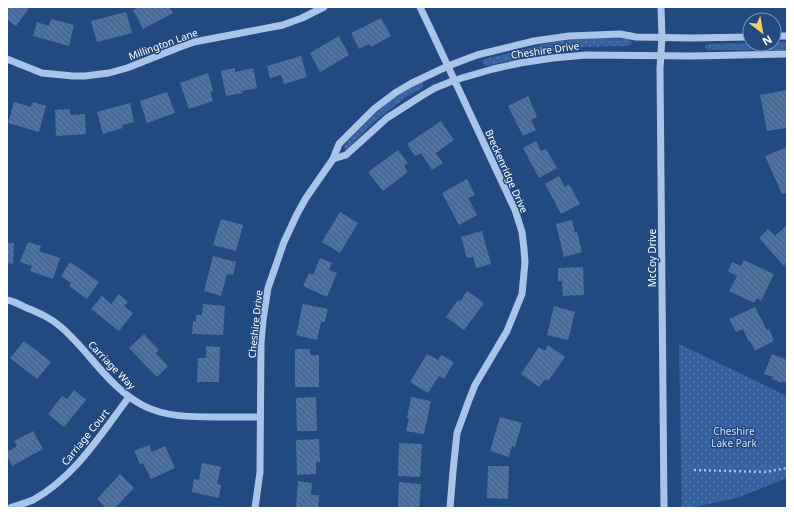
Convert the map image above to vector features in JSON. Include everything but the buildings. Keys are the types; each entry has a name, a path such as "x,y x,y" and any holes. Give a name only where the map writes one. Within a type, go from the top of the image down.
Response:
{"street":[{"name":"Millington Lane","path":"7,59 42,73 85,76 110,73 194,42 283,25 302,18 324,7"},
{"name":"Breckenridge Drive","path":"420,7 515,210 522,232 525,262 522,294 507,331 475,385 457,433 450,508"},
{"name":"McCoy Drive","path":"661,7 662,37 660,77 664,508"},
{"name":"Cheshire Drive","path":"255,508 260,472 261,343 268,288 284,242 306,198 333,159 338,144 374,109 395,93 412,83 448,66 477,55 534,41 569,36 620,34 636,37 692,38 742,36"},
{"name":"Cheshire Drive","path":"333,159 346,155 387,118 422,95 455,80 493,69 553,58 586,55 661,56 787,54"},
{"name":"Carriage Way","path":"7,300 37,312 60,326 115,386 129,398 145,406 165,413 181,416 260,418"},
{"name":"Carriage Court","path":"10,508 32,500 72,470 84,458 129,398"}],"path":[{"path":"694,470 765,472 787,468"}],"green space":[{"path":"593,38 628,39 632,42 628,46 564,49 486,66 482,61 549,43"},
{"path":"782,42 787,44 787,47 782,50"},
{"path":"742,43 742,50 708,50 705,48 707,44"},
{"path":"421,81 423,83 422,88 406,97 374,122 345,150 344,146 378,111"},
{"name":"Cheshire Lake Park","path":"679,344 787,396 787,478 740,497 690,508 682,508"}]}
